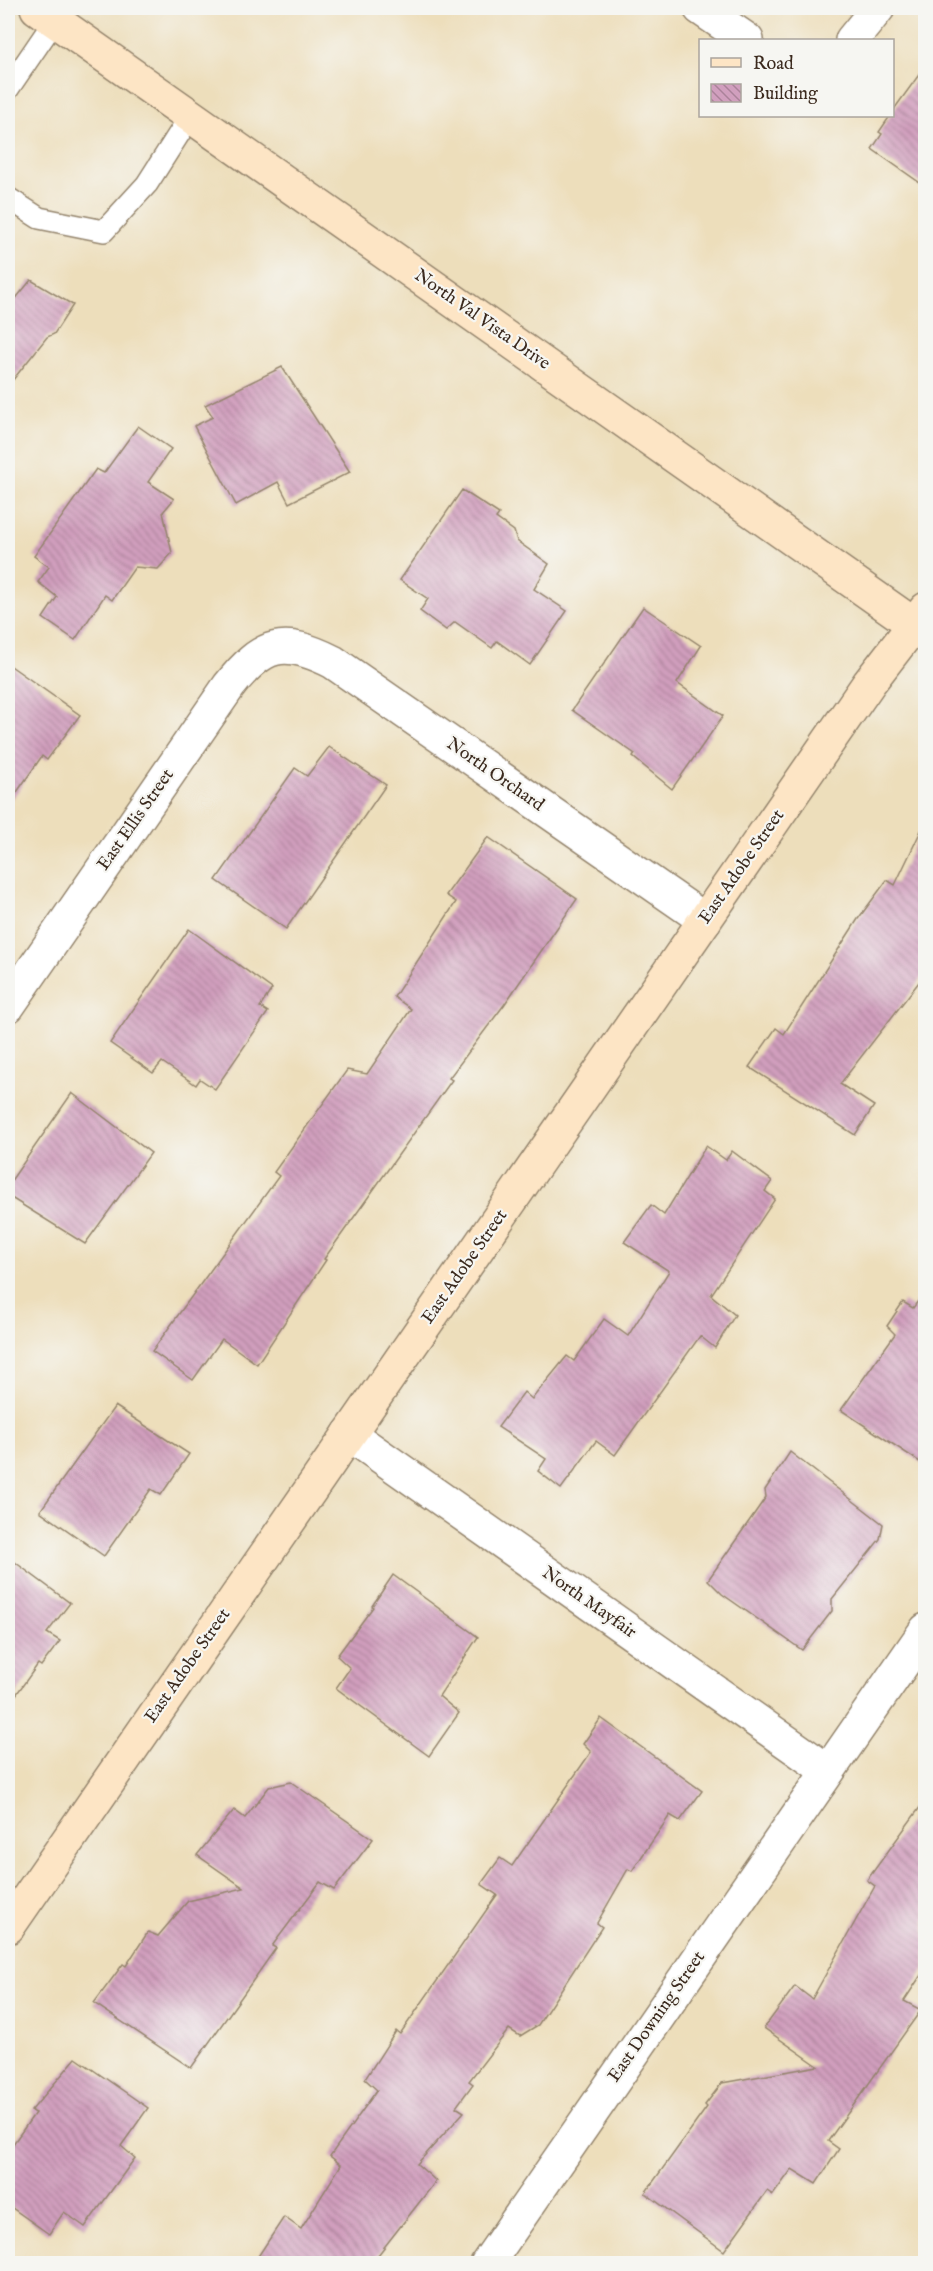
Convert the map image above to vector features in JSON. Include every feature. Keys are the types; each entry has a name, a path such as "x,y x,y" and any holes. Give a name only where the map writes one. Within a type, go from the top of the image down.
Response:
{"street":[{"path":"700,8 746,39"},
{"path":"853,39 878,8"},
{"name":"North Val Vista Drive","path":"46,14 922,622"},
{"name":"East Adobe Street","path":"8,1927 870,683 922,622"},
{"name":"North Orchard","path":"277,647 297,647 333,662 705,920"},
{"name":"East Ellis Street","path":"8,1006 229,686 258,655 277,647"},
{"name":"North Mayfair","path":"349,1434 828,1771"},
{"name":"East Downing Street","path":"487,2264 926,1630"}],"lane":[{"path":"8,89 46,14"},
{"path":"8,198 39,218 104,231 147,184 191,115"}],"building":[{"path":"926,65 926,187 872,149 882,134 879,132 889,117 894,117 894,109"},
{"path":"31,280 73,305 54,334 47,337 8,386 8,308"},
{"path":"282,367 350,472 289,503 278,482 236,505 194,426 213,417 205,405"},
{"path":"138,426 171,449 148,482 174,499 163,512 172,553 158,569 135,567 112,600 105,595 75,640 43,618 57,597 38,582 49,567 34,556 96,469 104,473"},
{"path":"462,490 499,514 496,518 514,531 517,541 549,564 534,589 567,611 530,665 497,641 492,648 455,622 446,630 420,611 428,599 400,580"},
{"path":"643,607 701,646 677,683 723,716 672,789 633,757 635,754 572,710"},
{"path":"8,664 80,715 47,760 42,756 8,805"},
{"path":"329,747 386,785 286,929 216,880 295,768 307,776"},
{"path":"926,820 926,973 840,1084 874,1106 855,1135 749,1067 776,1028 784,1034 858,919 887,880 895,885"},
{"path":"488,837 577,899 504,1005 449,1078 452,1080 324,1259 326,1260 257,1364 222,1339 193,1380 152,1351 279,1176 274,1172 347,1070 367,1074 411,1009 394,997 456,902 446,895"},
{"path":"189,929 272,989 260,1007 268,1012 215,1089 200,1079 196,1085 162,1062 153,1073 110,1043"},
{"path":"72,1093 151,1153 85,1244 8,1196 8,1185"},
{"path":"706,1146 726,1160 732,1151 772,1181 765,1191 775,1199 711,1295 735,1315 715,1348 700,1336 615,1455 596,1441 561,1489 538,1471 546,1459 498,1427 524,1392 532,1399 567,1356 574,1361 604,1319 628,1336 669,1271 624,1242 651,1205 664,1215"},
{"path":"926,1290 926,1466 841,1410 895,1334 887,1326 903,1302 913,1308"},
{"path":"115,1406 189,1454 161,1495 151,1489 104,1556 40,1511"},
{"path":"790,1452 883,1524 880,1539 832,1599 832,1611 802,1650 722,1594 708,1580 766,1497 765,1490"},
{"path":"8,1557 70,1603 47,1633 60,1641 41,1666 38,1664 8,1706"},
{"path":"393,1575 478,1637 439,1696 459,1713 429,1756 336,1688 350,1668 337,1656"},
{"path":"601,1718 702,1791 680,1821 670,1815 632,1871 628,1869 597,1923 602,1927 538,2025 520,2036 509,2029 469,2081 473,2084 456,2107 464,2112 417,2164 436,2181 371,2264 253,2264 284,2217 301,2229 341,2165 330,2156 377,2090 365,2079 396,2031 400,2034 497,1895 481,1884 500,1858 512,1866 591,1752 583,1744"},
{"path":"291,1782 373,1839 334,1890 320,1882 272,1946 276,1948 191,2068 94,2003 123,1964 126,1966 148,1932 158,1936 188,1901 244,1888 197,1855 234,1810 245,1818 269,1787"},
{"path":"926,1799 925,1969 904,2001 921,2010 828,2141 839,2149 816,2184 792,2169 773,2195 767,2191 724,2251 645,2193 722,2083 818,2066 764,2028 795,1986 812,1999 875,1886 867,1880"},
{"path":"76,2058 148,2108 121,2146 135,2158 85,2227 64,2212 49,2234 8,2205 8,2151 35,2113 31,2111"}]}
